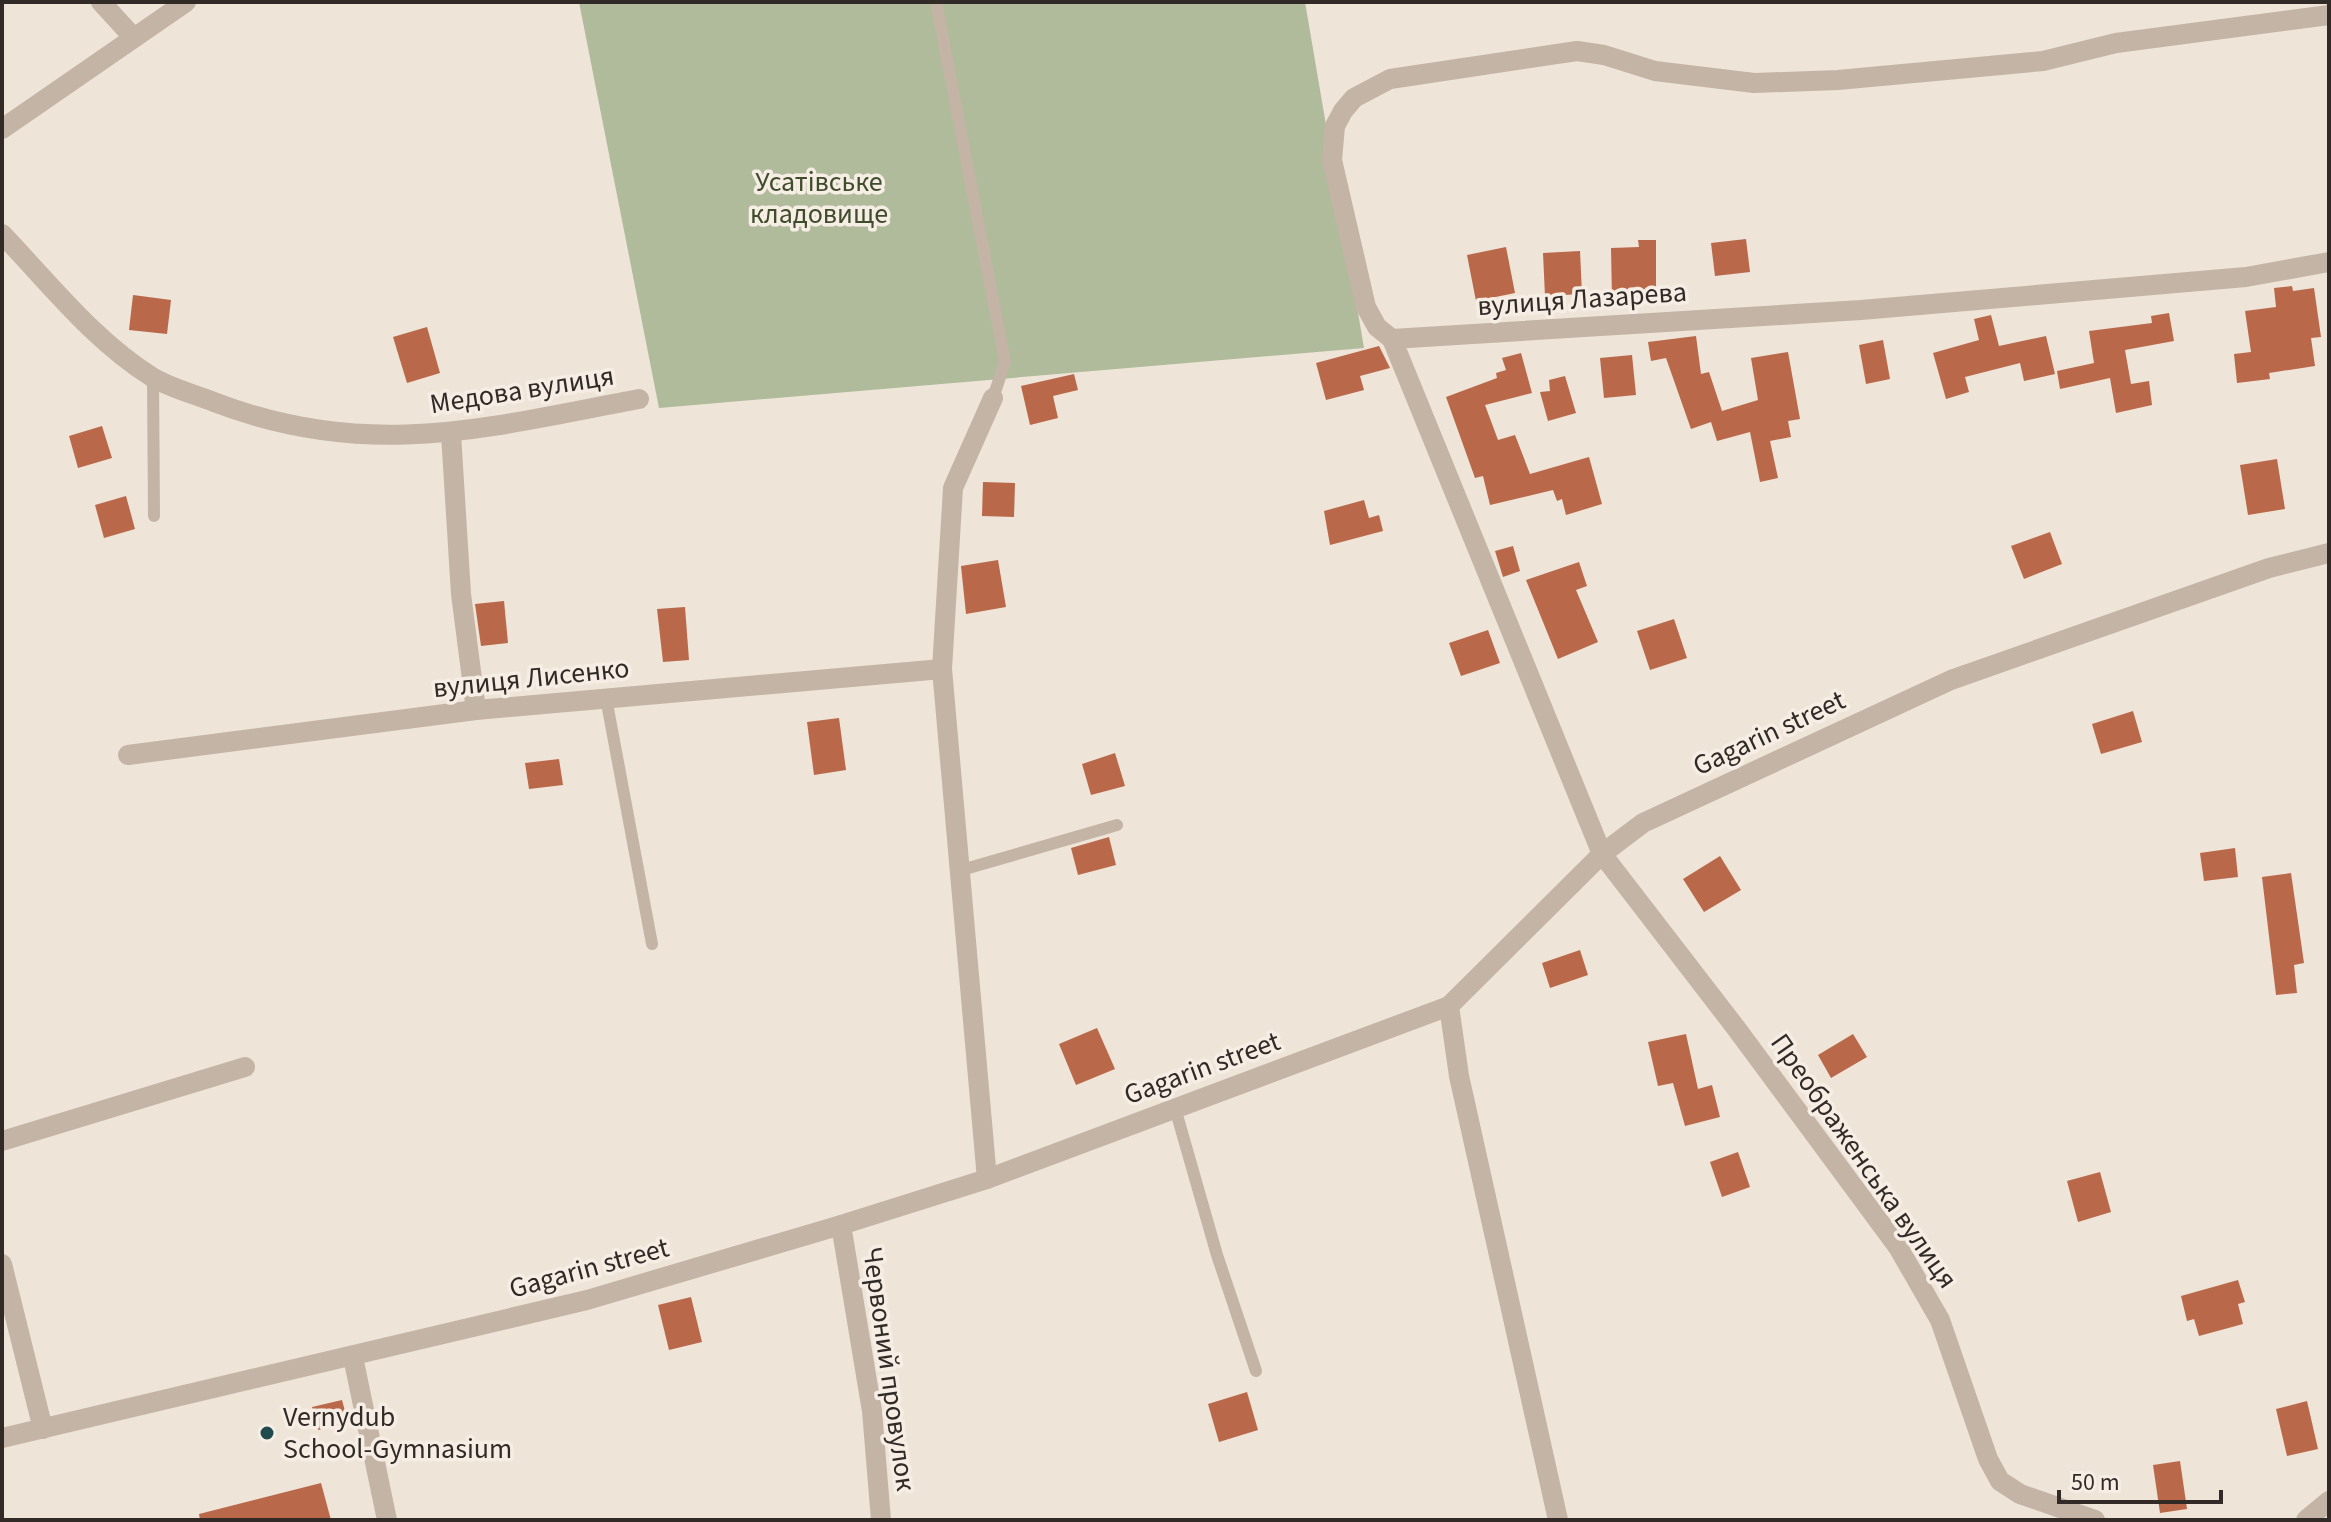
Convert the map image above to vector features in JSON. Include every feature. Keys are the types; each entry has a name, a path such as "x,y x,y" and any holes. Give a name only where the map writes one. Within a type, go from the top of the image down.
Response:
{"street":[{"path":"101,2 134,38"},
{"path":"2,129 186,2"},
{"path":"1602,854 1392,339 1377,327 1366,307 1332,160 1335,126 1354,98 1390,79 1577,51 1604,55 1655,71 1754,83 1838,80 2043,61 2116,43 2329,15"},
{"name":"Медова вулиця","path":"2,234 106,342 153,378 258,419 352,436 451,434 639,399"},
{"name":"вулиця Лазарева","path":"1392,339 1861,310 2246,277 2329,262"},
{"path":"987,1179 942,669 953,488 993,398"},
{"path":"451,434 461,594 476,710"},
{"name":"Gagarin street","path":"2,1438 587,1300 841,1225 987,1179 1449,1006 1602,854 1643,823 1951,680 2269,568 2329,553"},
{"name":"вулиця Лисенко","path":"128,755 476,710 942,669"},
{"name":"Преображенська вулиця","path":"1602,854 1898,1247 1940,1320 1988,1459 2000,1481 2020,1494 2095,1520"},
{"path":"1449,1006 1459,1076 1558,1520"},
{"path":"2,1141 245,1067"},
{"name":"Червоний провулок","path":"841,1225 872,1411 881,1520"},
{"path":"2,1264 43,1429"},
{"path":"353,1357 387,1520"},
{"path":"2306,1520 2329,1501"}],"lane":[{"path":"936,2 1005,362 993,398"},
{"path":"153,378 154,516"},
{"path":"606,698 652,944"},
{"path":"958,871 1117,825"},
{"path":"1175,1108 1217,1255 1256,1371"}],"green space":[{"name":"Усатівське кладовище","path":"579,2 1305,2 1364,348 659,408"}],"building":[{"path":"1746,239 1750,272 1715,276 1711,243"},
{"path":"1638,240 1656,240 1656,300 1612,300 1611,248 1639,247"},
{"path":"1506,247 1515,293 1476,301 1467,255"},
{"path":"1580,251 1582,294 1545,296 1543,253"},
{"path":"2292,286 2293,291 2314,288 2321,337 2311,338 2315,366 2269,373 2270,379 2237,383 2234,354 2251,352 2245,311 2276,307 2274,288"},
{"path":"133,295 171,300 167,334 129,330"},
{"path":"2169,313 2174,341 2125,350 2131,384 2149,381 2152,405 2116,413 2110,378 2060,389 2057,371 2094,363 2089,331 2152,323 2151,316"},
{"path":"1991,315 1999,346 2046,336 2055,374 2024,381 2020,363 1965,377 1969,392 1946,399 1933,353 1979,340 1974,319"},
{"path":"427,327 440,373 407,383 393,337"},
{"path":"1696,336 1701,374 1709,372 1722,411 1758,400 1751,358 1788,352 1800,419 1788,421 1791,437 1770,441 1778,478 1760,482 1750,432 1717,441 1711,422 1691,429 1666,358 1651,361 1648,342"},
{"path":"1883,340 1890,379 1866,384 1859,345"},
{"path":"1379,346 1390,368 1360,376 1364,390 1326,400 1316,363"},
{"path":"1521,353 1532,393 1485,405 1498,440 1515,435 1530,474 1589,457 1602,504 1566,515 1562,499 1557,501 1553,490 1490,505 1483,476 1475,478 1446,397 1497,378 1496,373 1506,370 1502,358"},
{"path":"1632,355 1636,395 1604,398 1600,358"},
{"path":"1074,374 1078,390 1053,396 1058,418 1030,425 1021,386"},
{"path":"1565,376 1576,413 1548,421 1540,392 1550,391 1549,380"},
{"path":"102,426 112,458 78,468 69,436"},
{"path":"2277,459 2285,509 2248,515 2240,465"},
{"path":"983,482 1015,483 1014,517 982,516"},
{"path":"126,496 135,529 104,538 95,505"},
{"path":"1364,500 1369,518 1379,515 1383,531 1330,545 1324,511"},
{"path":"2050,532 2062,564 2024,579 2011,546"},
{"path":"1513,546 1520,571 1503,577 1495,551"},
{"path":"998,560 1006,607 966,614 961,566"},
{"path":"1579,562 1587,586 1576,590 1598,642 1558,659 1526,580"},
{"path":"504,601 508,643 481,646 475,604"},
{"path":"685,607 689,660 663,662 657,609"},
{"path":"1674,619 1687,658 1650,670 1637,631"},
{"path":"1488,630 1500,663 1461,676 1449,643"},
{"path":"2133,711 2142,742 2101,754 2092,724"},
{"path":"839,718 846,770 814,775 807,722"},
{"path":"1115,753 1125,786 1091,795 1082,764"},
{"path":"559,759 563,785 529,789 525,763"},
{"path":"1109,837 1116,865 1078,875 1071,848"},
{"path":"2235,848 2238,877 2204,881 2200,853"},
{"path":"1720,856 1741,890 1704,912 1683,879"},
{"path":"2291,873 2304,963 2294,965 2297,993 2276,995 2262,877"},
{"path":"1580,950 1588,975 1550,988 1542,963"},
{"path":"1097,1028 1115,1069 1076,1085 1059,1044"},
{"path":"1686,1034 1698,1089 1712,1085 1720,1117 1685,1126 1673,1083 1658,1086 1648,1042"},
{"path":"1853,1034 1867,1057 1831,1078 1818,1055"},
{"path":"1738,1152 1750,1187 1722,1197 1710,1162"},
{"path":"2100,1172 2111,1212 2078,1222 2067,1181"},
{"path":"2238,1280 2245,1302 2238,1304 2243,1324 2199,1336 2194,1319 2187,1321 2181,1296"},
{"path":"691,1297 702,1342 669,1350 658,1305"},
{"path":"1247,1392 1258,1430 1219,1442 1208,1404"},
{"path":"342,1400 348,1422 318,1430 312,1407"},
{"path":"2307,1401 2318,1449 2287,1456 2276,1409"},
{"path":"2180,1461 2187,1509 2160,1513 2153,1465"},
{"path":"321,1483 331,1520 200,1520 199,1514"}],"place":[{"name":"Vernydub School-Gymnasium","path":"267,1433"}]}
